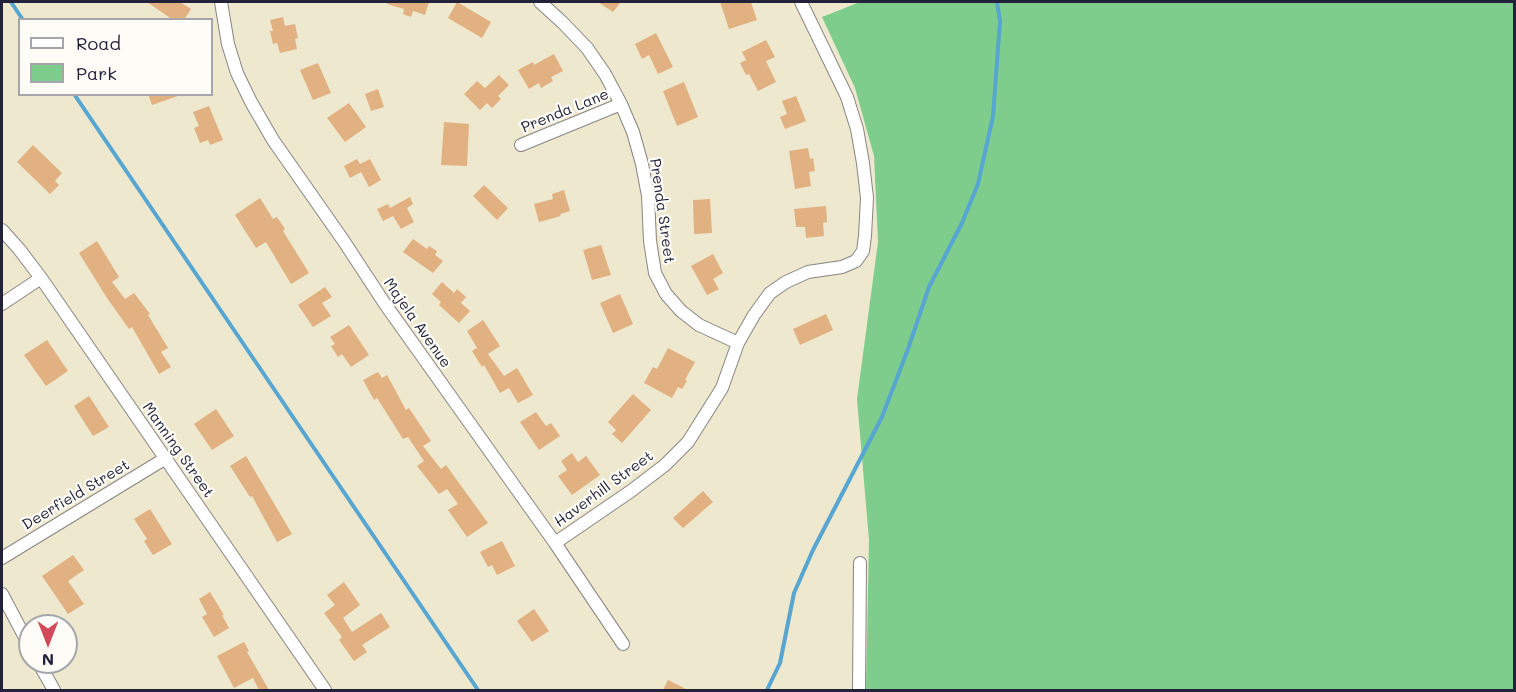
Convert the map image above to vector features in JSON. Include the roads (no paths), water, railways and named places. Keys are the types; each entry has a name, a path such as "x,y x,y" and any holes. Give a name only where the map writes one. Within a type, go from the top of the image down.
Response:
{"street":[{"name":"Majela Avenue","path":"222,2 228,44 237,73 273,140 623,644"},
{"name":"Prenda Street","path":"540,2 587,48 605,74 621,104 633,132 642,164 648,196 650,241 655,273 666,294 681,311 699,325 738,344"},
{"name":"Haverhill Street","path":"555,543 631,491 665,465 688,442 722,388 738,344 754,315 770,294 786,282 808,272 842,267 856,261 863,251 867,198 857,129 847,97 801,2"},
{"name":"Prenda Lane","path":"521,145 621,104"},
{"name":"Manning Street","path":"2,230 41,278 325,690"},
{"path":"2,304 41,278"},
{"name":"Deerfield Street","path":"2,558 166,458"},
{"path":"859,690 860,563"},
{"path":"2,594 18,624"},
{"path":"45,674 54,690"}],"waterway":[{"path":"11,2 22,18"},
{"path":"767,690 780,663 794,593 813,550 882,417 929,287 962,223 978,184 993,116 1000,21 997,2"},
{"path":"75,96 478,690"}]}
